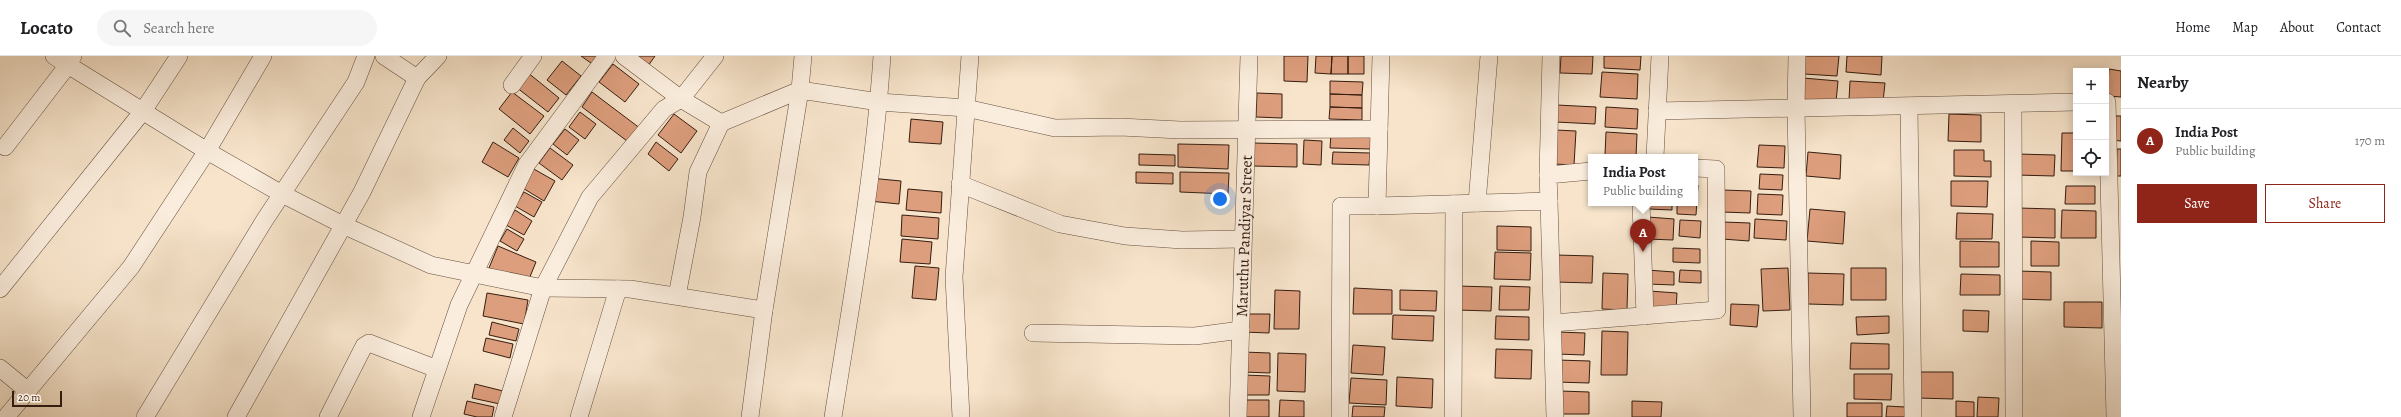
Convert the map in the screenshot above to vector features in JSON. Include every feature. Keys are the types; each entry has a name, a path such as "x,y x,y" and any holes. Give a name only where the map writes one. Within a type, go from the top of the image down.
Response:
{"street":[{"path":"0,289 143,112 178,56"},
{"path":"6,417 132,267 206,151 263,56"},
{"path":"145,417 282,194 356,82 366,56"},
{"path":"384,56 417,78"},
{"path":"236,417 362,192 417,78 438,56"},
{"path":"512,85 533,56"},
{"path":"421,417 458,305 527,164 607,56"},
{"path":"624,56 682,99 721,123"},
{"path":"503,417 543,288 590,197 664,109 682,99 715,56"},
{"path":"750,417 764,310 800,90 803,56"},
{"path":"833,417 853,293 879,102 882,56"},
{"path":"961,417 954,277 970,56"},
{"name":"Maruthu Pandiyar Street","path":"1238,417 1249,56"},
{"path":"1377,206 1381,56"},
{"path":"1477,203 1489,56"},
{"path":"1551,56 1548,175 1555,417"},
{"path":"1655,154 1660,56"},
{"path":"1797,56 1796,108 1802,417"},
{"path":"2,148 65,59 143,112 206,151 282,194 343,226 431,265 473,275 543,288 618,289 677,296 764,310"},
{"path":"677,296 692,217 698,172 721,123 800,90 879,102 966,108 1055,128 1120,127 1247,130 1379,129"},
{"path":"2111,101 2115,417"},
{"path":"1657,111 2073,102"},
{"path":"2013,104 2014,417"},
{"path":"1909,106 1913,417"},
{"path":"1553,323 1717,310 1716,169 1698,168"},
{"path":"1548,175 1588,171"},
{"path":"960,184 1060,224 1125,236 1168,239 1243,239"},
{"path":"1340,417 1340,206 1549,201"},
{"path":"1453,417 1454,204"},
{"path":"1641,206 1645,316"},
{"path":"578,417 618,289"},
{"path":"1033,333 1195,336 1241,330"},
{"path":"328,417 364,346 369,343 437,369"},
{"path":"0,368 28,391"}],"building":[{"path":"581,56 603,56 595,66"},
{"path":"635,56 655,56 648,66"},
{"path":"1284,56 1308,56 1307,82 1284,81"},
{"path":"1316,56 1332,56 1331,74 1315,73"},
{"path":"1332,56 1348,56 1348,74 1331,74"},
{"path":"1348,56 1364,56 1364,74 1348,74"},
{"path":"1561,56 1593,56 1592,74 1560,73"},
{"path":"1604,56 1641,56 1640,70 1604,68"},
{"path":"1805,56 1839,56 1837,76 1804,74"},
{"path":"1847,56 1882,56 1881,75 1846,72"},
{"path":"562,61 581,76 566,95 547,80"},
{"path":"613,64 639,84 625,102 599,82"},
{"path":"2109,69 2121,71 2121,97 2109,96"},
{"path":"527,72 559,98 548,112 516,87"},
{"path":"1602,72 1638,74 1637,99 1600,97"},
{"path":"1803,78 1838,81 1836,102 1802,99"},
{"path":"1330,81 1363,82 1362,95 1330,94"},
{"path":"1850,81 1885,83 1883,102 1849,100"},
{"path":"512,92 544,116 530,134 499,109"},
{"path":"592,92 641,129 631,144 582,107"},
{"path":"1257,93 1282,94 1282,118 1256,117"},
{"path":"1330,94 1362,95 1362,108 1330,107"},
{"path":"1557,105 1596,107 1595,124 1556,122"},
{"path":"1330,107 1362,108 1362,120 1329,119"},
{"path":"1606,107 1638,109 1637,129 1605,127"},
{"path":"580,112 596,124 585,139 569,127"},
{"path":"674,114 697,131 681,153 658,135"},
{"path":"1949,114 1981,115 1981,142 1948,141"},
{"path":"2112,116 2121,116 2121,141 2111,140"},
{"path":"911,119 943,122 941,144 909,142"},
{"path":"513,128 529,141 520,153 504,140"},
{"path":"565,129 579,140 567,155 553,144"},
{"path":"1556,130 1576,131 1574,165 1554,164"},
{"path":"1606,132 1637,134 1636,154 1605,154"},
{"path":"2062,133 2073,133 2073,171 2061,171"},
{"path":"1331,134 1371,135 1371,149 1330,148"},
{"path":"1304,140 1322,141 1321,165 1303,164"},
{"path":"493,142 519,158 508,177 482,162"},
{"path":"656,142 678,159 669,171 648,154"},
{"path":"1252,143 1297,144 1297,167 1252,166"},
{"path":"1178,144 1229,145 1228,169 1178,167"},
{"path":"1759,145 1785,146 1784,168 1757,167"},
{"path":"550,148 573,165 562,180 539,163"},
{"path":"2117,149 2121,149 2121,176 2116,176"},
{"path":"1954,150 1984,150 1984,161 1991,161 1991,177 1954,176"},
{"path":"1333,152 1370,153 1369,165 1332,164"},
{"path":"1808,152 1841,155 1840,179 1806,176"},
{"path":"1139,154 1175,155 1175,166 1139,165"},
{"path":"2017,154 2055,155 2054,176 2016,175"},
{"path":"532,168 555,181 544,201 521,187"},
{"path":"1136,172 1173,173 1173,184 1136,183"},
{"path":"1180,172 1229,173 1228,194 1180,192"},
{"path":"1760,174 1783,175 1782,190 1759,189"},
{"path":"870,178 901,181 899,204 869,201"},
{"path":"1951,181 1988,181 1987,207 1951,206"},
{"path":"2066,186 2095,186 2095,204 2065,204"},
{"path":"908,189 942,192 941,213 906,210"},
{"path":"1723,190 1751,191 1750,213 1722,212"},
{"path":"524,192 542,202 534,217 515,206"},
{"path":"1758,194 1783,195 1782,215 1757,214"},
{"path":"1649,206 1672,206 1672,210 1649,209"},
{"path":"1677,206 1697,206 1696,215 1677,214"},
{"path":"2018,208 2055,209 2055,238 2017,237"},
{"path":"1810,209 1845,212 1843,244 1807,241"},
{"path":"515,210 532,221 524,235 506,225"},
{"path":"2062,210 2096,211 2096,238 2061,238"},
{"path":"1957,213 1993,214 1992,239 1956,239"},
{"path":"902,215 939,218 938,239 901,236"},
{"path":"1648,217 1674,219 1673,240 1647,239"},
{"path":"1755,219 1787,221 1786,240 1754,238"},
{"path":"1680,220 1701,221 1700,238 1679,236"},
{"path":"1723,222 1750,223 1749,241 1722,239"},
{"path":"1497,226 1531,227 1531,251 1497,250"},
{"path":"507,229 524,239 517,251 500,241"},
{"path":"902,239 932,242 930,264 900,262"},
{"path":"1960,241 1999,242 1999,267 1960,267"},
{"path":"2031,241 2059,242 2059,266 2031,266"},
{"path":"498,246 536,262 527,284 489,268"},
{"path":"1673,248 1700,249 1700,263 1673,262"},
{"path":"1495,252 1531,253 1530,280 1494,279"},
{"path":"1556,255 1593,256 1592,283 1555,282"},
{"path":"915,266 939,268 936,300 912,298"},
{"path":"1788,268 1790,310 1763,311 1761,269"},
{"path":"1851,268 1886,268 1886,300 1851,300"},
{"path":"1647,270 1674,272 1674,285 1647,284"},
{"path":"1680,270 1701,271 1701,283 1679,282"},
{"path":"2017,271 2051,272 2051,300 2016,299"},
{"path":"1603,273 1628,274 1627,310 1602,309"},
{"path":"1808,273 1844,274 1843,305 1808,304"},
{"path":"1961,274 2000,275 2000,295 1960,295"},
{"path":"1458,286 1492,287 1491,311 1457,310"},
{"path":"1500,286 1530,287 1529,310 1499,310"},
{"path":"1354,288 1392,290 1392,314 1353,314"},
{"path":"1275,290 1300,291 1299,329 1274,329"},
{"path":"1400,290 1437,291 1436,311 1400,310"},
{"path":"1649,291 1677,293 1676,310 1648,308"},
{"path":"487,293 528,300 524,324 483,316"},
{"path":"2064,302 2102,302 2102,328 2064,327"},
{"path":"1731,304 1759,305 1757,327 1730,325"},
{"path":"1963,310 1989,311 1988,332 1963,331"},
{"path":"1243,314 1270,314 1269,333 1243,332"},
{"path":"1393,315 1434,316 1433,341 1392,339"},
{"path":"1496,316 1529,317 1529,340 1495,339"},
{"path":"1889,316 1889,333 1857,335 1856,317"},
{"path":"492,322 519,329 516,341 489,335"},
{"path":"1602,331 1628,332 1627,375 1601,375"},
{"path":"1558,332 1585,333 1584,355 1557,354"},
{"path":"486,338 513,344 510,358 483,351"},
{"path":"1851,343 1889,344 1889,369 1850,369"},
{"path":"1353,345 1385,347 1383,375 1351,373"},
{"path":"1496,349 1532,350 1531,379 1495,378"},
{"path":"1243,352 1270,353 1270,373 1243,372"},
{"path":"1278,353 1306,354 1305,392 1277,391"},
{"path":"1557,360 1590,361 1589,383 1556,382"},
{"path":"1917,372 1953,372 1953,399 1917,398"},
{"path":"1854,374 1892,374 1891,400 1854,399"},
{"path":"1243,375 1270,376 1269,395 1242,395"},
{"path":"1397,377 1433,379 1432,408 1396,406"},
{"path":"1351,378 1387,380 1386,405 1349,403"},
{"path":"475,384 503,391 500,404 472,398"},
{"path":"1560,391 1589,392 1589,414 1559,414"},
{"path":"1978,397 1999,398 1998,417 1977,417"},
{"path":"1243,400 1269,400 1269,417 1243,417"},
{"path":"1280,400 1304,401 1304,417 1279,417"},
{"path":"467,401 494,407 492,417 477,417 464,414"},
{"path":"1632,401 1662,402 1661,417 1632,417"},
{"path":"1956,401 1974,402 1974,417 1956,417"},
{"path":"1847,403 1882,403 1882,417 1847,417"},
{"path":"1353,406 1385,407 1384,417 1352,417"},
{"path":"1887,406 1905,407 1905,417 1886,417"}],"place":[{"name":"India Post","path":"1643,252"}]}
